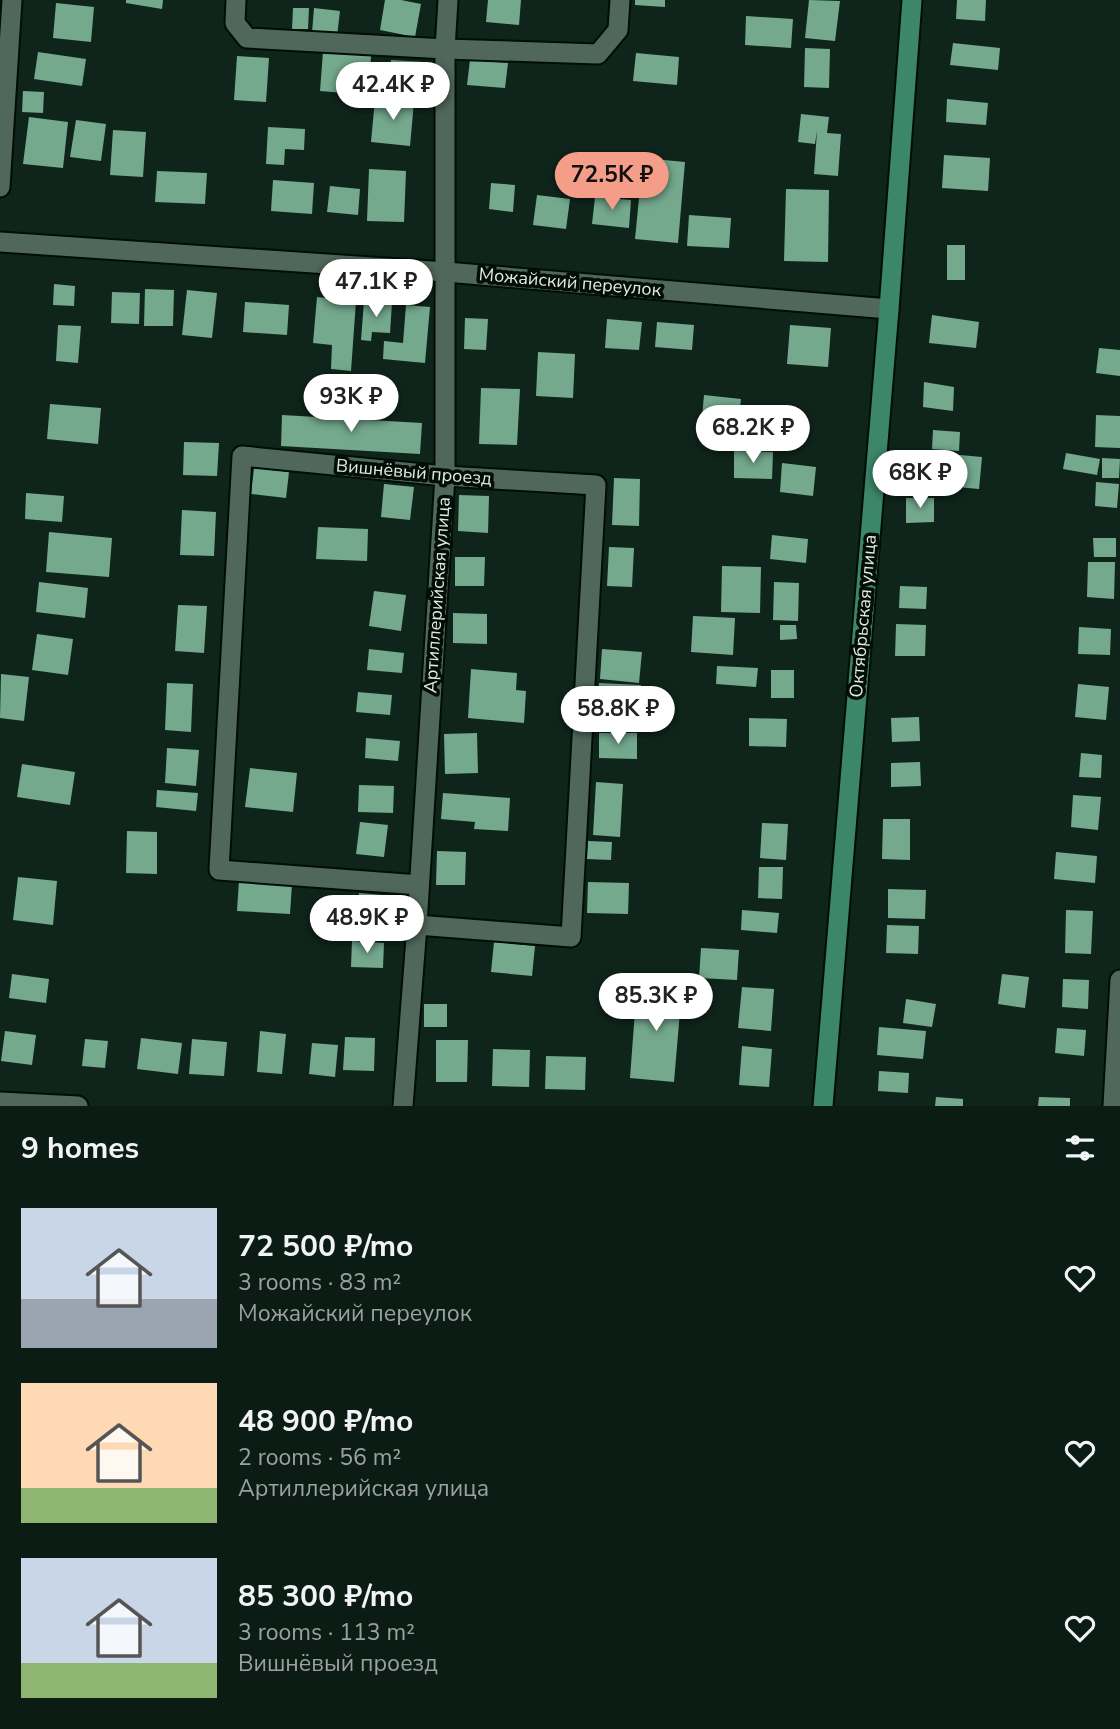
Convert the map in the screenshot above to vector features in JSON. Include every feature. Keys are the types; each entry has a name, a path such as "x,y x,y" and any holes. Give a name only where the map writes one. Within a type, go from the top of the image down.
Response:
{"main road":[{"name":"Октябрьская улица","path":"822,1106 889,309 912,0"}],"street":[{"path":"0,187 12,0"},
{"path":"236,0 235,23 247,38 598,54 618,30 620,0"},
{"name":"Артиллерийская улица","path":"403,1106 445,476 445,48 448,0"},
{"name":"Можайский переулок","path":"0,242 446,272 889,309"},
{"name":"Вишнёвый проезд","path":"417,925 570,937 596,485 445,476 242,456 219,870 419,885"},
{"path":"1113,1106 1120,980"},
{"path":"0,1102 78,1106"}],"building":[{"path":"126,0 163,0 162,9 126,3"},
{"path":"385,0 421,4 415,37 380,30"},
{"path":"488,0 521,0 519,25 486,22"},
{"path":"635,0 665,0 665,7 635,5"},
{"path":"809,0 840,1 835,41 805,38"},
{"path":"957,0 986,0 985,21 956,19"},
{"path":"56,3 94,7 91,42 53,38"},
{"path":"293,8 309,8 308,29 292,29"},
{"path":"314,8 340,11 337,36 312,33"},
{"path":"746,16 793,19 791,48 745,45"},
{"path":"953,43 1000,48 998,70 950,65"},
{"path":"805,48 830,49 829,88 804,87"},
{"path":"38,52 86,59 82,86 34,79"},
{"path":"323,52 371,56 369,95 320,91"},
{"path":"636,53 679,57 677,85 633,81"},
{"path":"237,56 269,58 266,102 234,100"},
{"path":"391,60 424,62 422,88 389,86"},
{"path":"470,60 508,63 505,88 467,85"},
{"path":"23,91 44,92 43,113 22,112"},
{"path":"375,99 414,102 410,146 371,142"},
{"path":"947,99 988,103 986,125 946,122"},
{"path":"801,114 829,117 827,133 841,134 838,176 814,174 817,131 815,144 798,142"},
{"path":"29,117 68,122 63,168 23,164"},
{"path":"76,120 106,124 101,161 70,157"},
{"path":"268,127 305,129 304,150 285,149 284,165 266,164"},
{"path":"113,130 146,132 143,177 110,175"},
{"path":"944,155 990,158 988,191 942,188"},
{"path":"643,158 685,162 678,243 635,239"},
{"path":"369,169 406,171 404,222 367,221"},
{"path":"157,171 207,173 205,204 155,202"},
{"path":"273,180 314,183 312,214 271,211"},
{"path":"491,183 515,185 513,212 489,209"},
{"path":"330,186 360,189 358,215 327,212"},
{"path":"786,189 829,190 828,262 784,261"},
{"path":"537,195 570,199 566,229 533,225"},
{"path":"595,197 631,200 629,228 592,224"},
{"path":"689,215 731,218 729,248 687,246"},
{"path":"947,245 965,245 965,280 947,280"},
{"path":"54,284 75,286 74,306 53,305"},
{"path":"145,289 174,290 173,326 144,326"},
{"path":"187,290 217,293 212,338 182,335"},
{"path":"112,292 140,293 139,324 111,323"},
{"path":"317,297 356,301 351,371 331,369 332,345 313,343"},
{"path":"364,301 392,303 390,333 372,332 371,341 361,340"},
{"path":"245,302 289,305 287,335 243,332"},
{"path":"406,305 430,307 425,363 383,359 384,341 403,343"},
{"path":"932,315 979,322 976,348 929,343"},
{"path":"465,318 488,319 486,350 464,349"},
{"path":"607,319 642,322 639,350 605,348"},
{"path":"657,322 694,325 692,350 655,347"},
{"path":"58,325 81,326 78,363 56,361"},
{"path":"790,325 831,328 828,367 787,364"},
{"path":"1099,348 1120,350 1120,376 1096,373"},
{"path":"538,352 575,354 573,398 536,396"},
{"path":"924,382 954,387 953,411 923,407"},
{"path":"481,388 520,389 517,445 479,444"},
{"path":"704,395 741,399 737,434 701,430"},
{"path":"50,404 101,408 98,444 47,439"},
{"path":"282,415 422,423 420,454 281,446"},
{"path":"1096,415 1120,416 1120,448 1095,447"},
{"path":"933,430 960,432 959,451 932,449"},
{"path":"184,442 219,443 217,476 183,475"},
{"path":"734,451 773,452 772,479 734,478"},
{"path":"937,453 982,457 979,489 935,485"},
{"path":"1066,453 1100,459 1097,475 1063,469"},
{"path":"1102,458 1120,459 1119,478 1102,478"},
{"path":"782,463 816,467 813,496 780,492"},
{"path":"254,468 289,472 286,498 251,494"},
{"path":"614,478 640,479 639,526 612,525"},
{"path":"1096,482 1119,484 1117,508 1095,506"},
{"path":"384,484 414,487 410,520 381,517"},
{"path":"26,493 64,496 62,522 25,519"},
{"path":"459,495 489,496 488,533 458,531"},
{"path":"906,498 934,498 934,522 906,523"},
{"path":"182,510 216,512 214,556 180,555"},
{"path":"318,527 368,529 367,561 316,559"},
{"path":"49,532 112,538 109,577 46,572"},
{"path":"772,535 808,539 806,563 770,559"},
{"path":"1093,538 1116,538 1116,557 1094,557"},
{"path":"609,547 634,548 632,587 607,586"},
{"path":"455,557 485,557 484,586 455,586"},
{"path":"1088,562 1115,562 1114,599 1087,597"},
{"path":"722,566 761,567 760,613 721,612"},
{"path":"39,582 88,588 85,618 36,612"},
{"path":"774,582 799,583 798,621 773,620"},
{"path":"900,586 927,587 926,609 899,608"},
{"path":"374,591 406,595 401,631 369,626"},
{"path":"178,605 207,606 204,653 175,651"},
{"path":"453,613 487,614 487,644 453,643"},
{"path":"693,616 735,618 733,655 691,652"},
{"path":"896,624 926,625 925,656 895,656"},
{"path":"780,625 796,625 797,639 780,640"},
{"path":"1079,627 1111,629 1110,655 1078,654"},
{"path":"37,634 73,639 68,675 32,670"},
{"path":"369,649 404,653 402,673 367,670"},
{"path":"602,649 642,652 639,683 600,679"},
{"path":"717,666 758,668 756,687 716,684"},
{"path":"471,669 517,673 516,690 526,691 524,723 468,718"},
{"path":"771,670 794,670 794,698 771,698"},
{"path":"1,674 29,677 24,721 0,718"},
{"path":"167,683 193,684 191,732 165,730"},
{"path":"599,683 641,685 640,725 597,724"},
{"path":"1078,684 1109,687 1106,720 1075,717"},
{"path":"358,692 392,695 390,715 356,712"},
{"path":"919,717 920,741 892,742 891,718"},
{"path":"749,718 787,719 786,747 749,746"},
{"path":"477,733 478,773 445,774 444,734"},
{"path":"599,733 637,733 637,759 599,758"},
{"path":"366,738 400,741 398,761 365,758"},
{"path":"167,748 199,750 196,786 165,783"},
{"path":"1081,753 1102,755 1101,778 1079,777"},
{"path":"920,762 921,786 891,787 891,763"},
{"path":"22,764 75,772 70,805 17,797"},
{"path":"250,768 297,773 293,812 245,807"},
{"path":"596,782 623,784 620,837 593,835"},
{"path":"359,785 394,786 393,813 358,812"},
{"path":"157,790 198,793 196,811 156,807"},
{"path":"443,793 510,798 508,831 474,829 475,822 441,819"},
{"path":"1073,795 1101,797 1098,830 1071,827"},
{"path":"883,819 910,819 910,860 882,859"},
{"path":"360,822 388,825 384,857 356,854"},
{"path":"762,823 788,824 786,860 760,858"},
{"path":"127,831 157,832 157,874 126,873"},
{"path":"588,841 612,842 611,860 587,859"},
{"path":"437,851 466,852 465,885 436,885"},
{"path":"1056,852 1097,856 1095,883 1054,879"},
{"path":"759,867 783,867 782,899 758,898"},
{"path":"18,877 57,881 53,925 13,920"},
{"path":"239,880 292,884 290,914 237,911"},
{"path":"588,882 629,883 628,914 587,913"},
{"path":"888,889 926,890 925,919 888,918"},
{"path":"359,893 393,896 391,922 357,919"},
{"path":"742,910 779,913 777,933 741,930"},
{"path":"1066,910 1093,911 1091,954 1065,953"},
{"path":"887,925 919,926 918,954 886,953"},
{"path":"352,941 384,943 383,968 351,967"},
{"path":"494,942 535,946 532,976 491,972"},
{"path":"701,948 739,950 737,980 699,978"},
{"path":"12,974 49,979 46,1003 9,998"},
{"path":"1002,974 1029,977 1025,1008 998,1004"},
{"path":"1063,979 1089,980 1088,1009 1062,1007"},
{"path":"637,984 682,988 674,1082 630,1078"},
{"path":"742,987 774,989 771,1031 738,1028"},
{"path":"906,999 936,1004 932,1027 903,1023"},
{"path":"424,1004 447,1004 447,1027 424,1027"},
{"path":"879,1027 926,1031 923,1059 877,1055"},
{"path":"1057,1028 1086,1030 1084,1056 1055,1053"},
{"path":"5,1031 36,1035 32,1065 1,1061"},
{"path":"260,1031 286,1034 282,1074 257,1072"},
{"path":"345,1037 375,1038 374,1071 343,1070"},
{"path":"141,1038 182,1043 178,1074 137,1069"},
{"path":"85,1039 108,1041 105,1068 82,1066"},
{"path":"192,1039 227,1042 224,1076 189,1074"},
{"path":"436,1040 468,1040 467,1082 436,1082"},
{"path":"312,1043 338,1045 335,1077 309,1074"},
{"path":"742,1046 772,1049 769,1087 739,1085"},
{"path":"493,1049 530,1050 529,1087 492,1086"},
{"path":"546,1056 586,1057 585,1090 545,1089"},
{"path":"879,1071 909,1073 908,1093 878,1091"},
{"path":"936,1097 963,1099 963,1106 935,1106"},
{"path":"1039,1097 1070,1098 1070,1106 1038,1106"}]}
